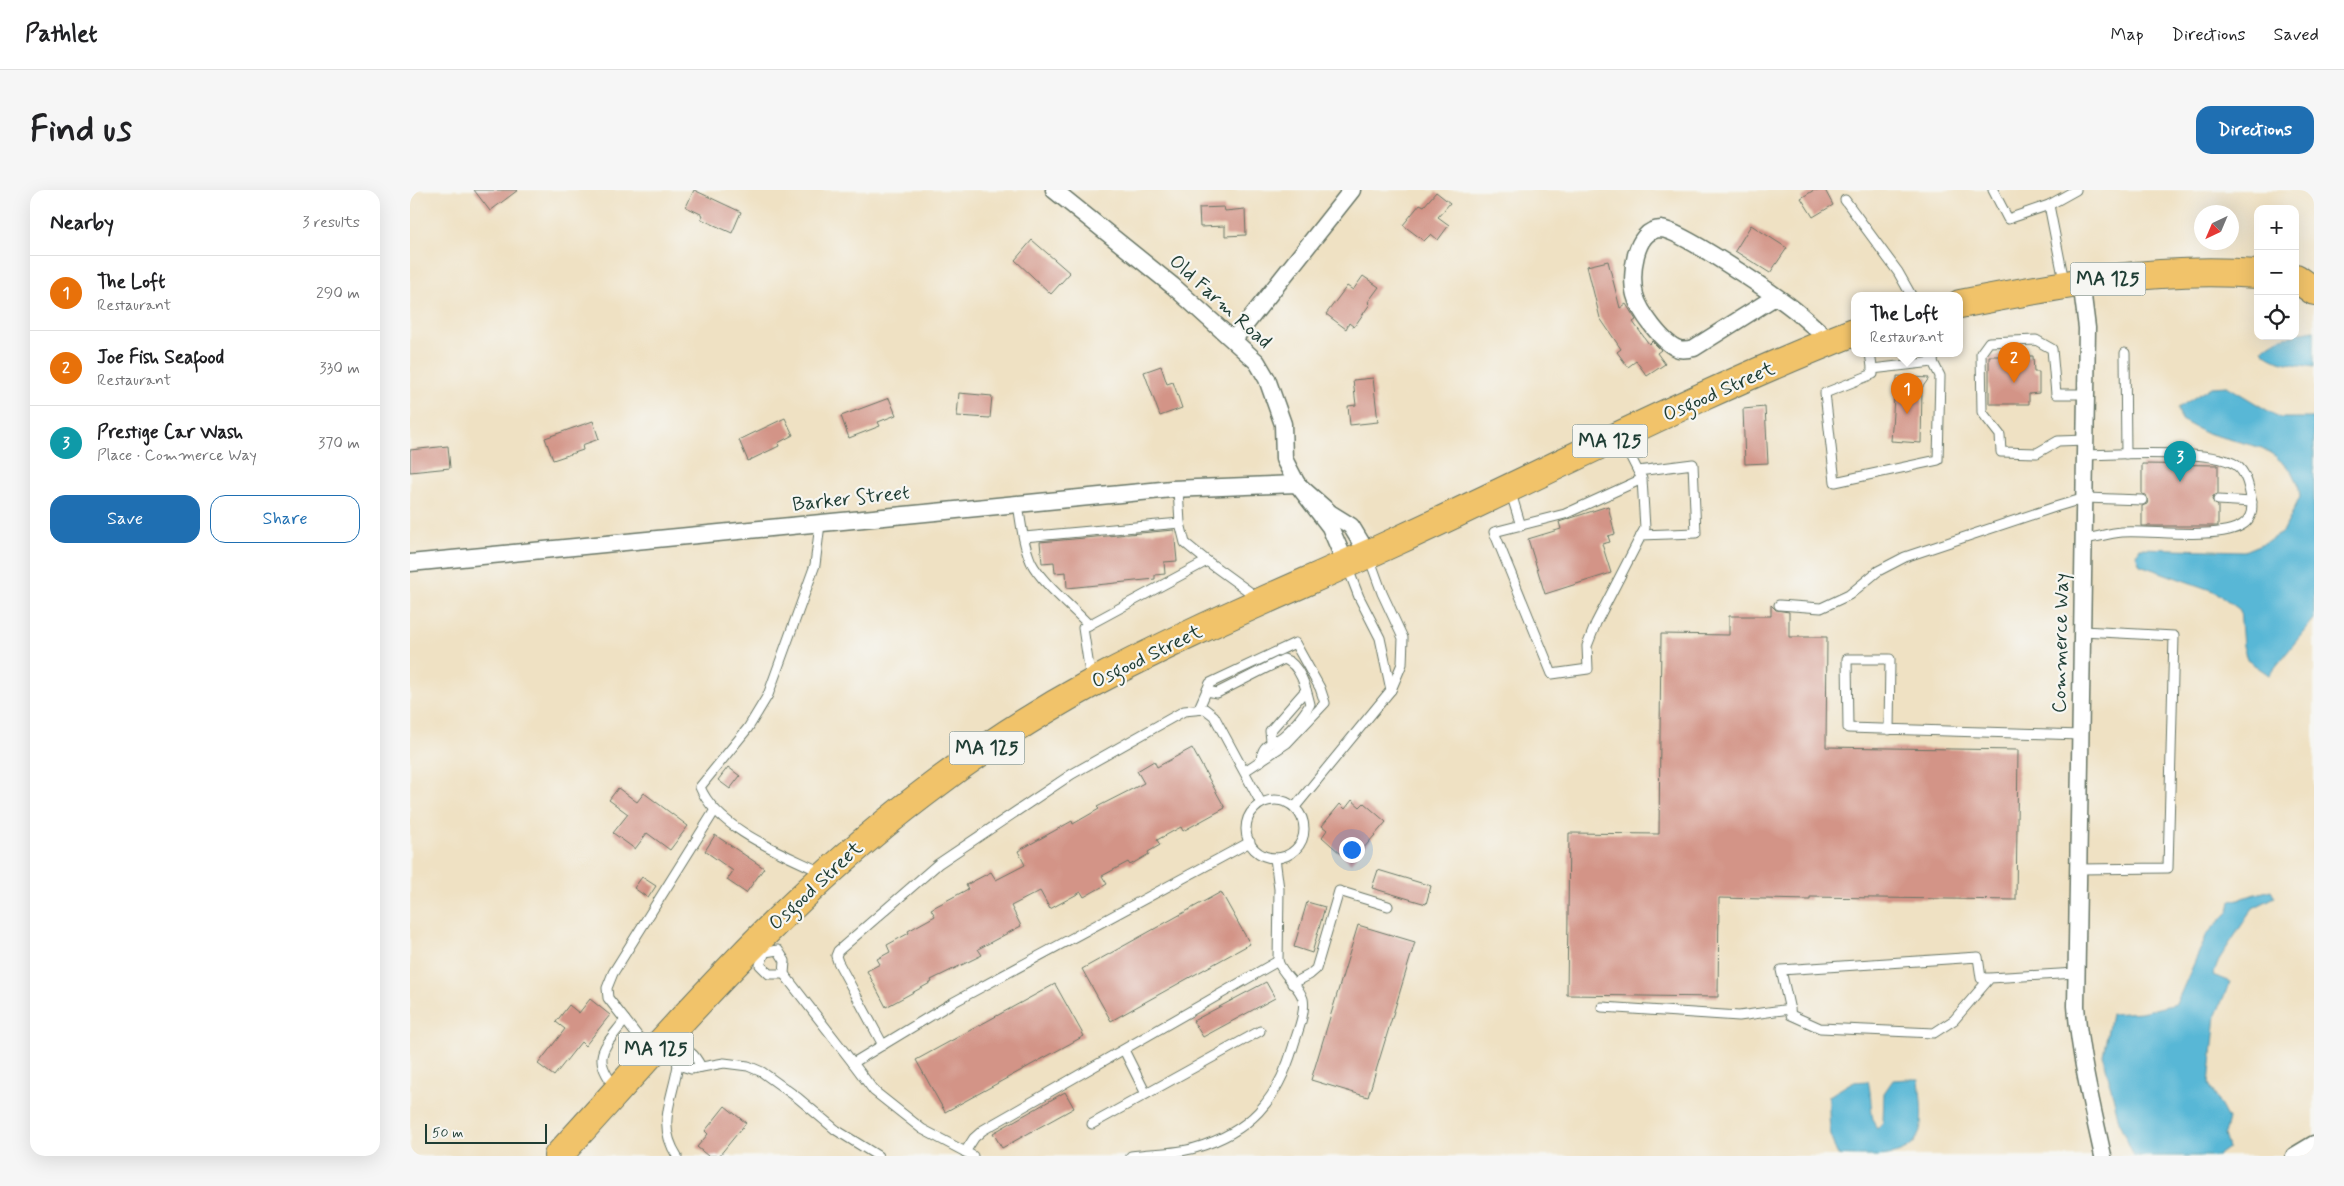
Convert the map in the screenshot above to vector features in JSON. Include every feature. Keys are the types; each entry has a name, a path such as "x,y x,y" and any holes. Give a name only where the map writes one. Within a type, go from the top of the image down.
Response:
{"highway":[{"name":"MA 125","path":"1963,303 2073,283 2167,273 2254,274"},
{"name":"Osgood Street","path":"558,1156 618,1090 661,1052 826,875 924,792 1034,716 1092,683 1262,601 1843,337"}],"street":[{"name":"Old Farm Road","path":"1054,190 1234,339 1257,362 1267,379 1283,424 1284,459 1297,484"},
{"path":"1234,339 1352,190"},
{"path":"1776,297 1694,348 1680,350 1663,339 1635,296 1633,269 1639,244 1649,233 1662,229 1691,241 1776,297 1843,337"},
{"name":"Commerce Way","path":"2073,283 2087,328 2076,1006 2078,1031 2090,1099 2103,1156"},
{"path":"1297,484 1330,513 1351,526 1357,559"},
{"path":"1297,484 1357,559"},
{"name":"Barker Street","path":"410,563 1178,489 1297,484"},
{"path":"2294,1156 2314,1144"}],"lane":[{"path":"1993,190 2008,219 2049,206 2076,190"},
{"path":"1845,200 1898,272 1909,292"},
{"path":"2049,206 2073,283"},
{"path":"2085,539 2121,532 2214,532 2244,524 2252,515 2252,502 2248,482 2237,465 2222,458 2180,454 2126,454 2058,441 2037,453 2001,452 2000,435 1982,412 1981,353 1989,342 2036,340 2052,349 2056,394 2086,394"},
{"path":"2125,353 2126,454"},
{"path":"1870,357 1872,374 1825,393 1835,482 1938,460 1940,376 1934,357 1872,369"},
{"path":"1620,437 1640,475 1644,528 1596,623 1587,646 1588,669 1552,674 1494,532 1564,514 1640,475 1693,464 1696,532 1641,534"},
{"path":"1510,488 1520,526"},
{"path":"1178,489 1180,523 1185,543 1262,601"},
{"path":"1779,605 1821,608 1849,596 1878,571 1905,557 1962,536 2085,498 2142,500"},
{"path":"2218,500 2252,502"},
{"path":"1018,504 1031,562 1049,585 1089,625"},
{"path":"1024,537 1180,523"},
{"path":"820,524 815,566 768,695 748,728 700,786 705,800 715,810 757,840 826,875"},
{"path":"1357,559 1359,597 1380,638 1391,690"},
{"path":"1295,808 1391,690 1402,664 1402,638 1382,593 1357,559"},
{"path":"1092,683 1083,628 1208,561"},
{"path":"2078,869 2168,868 2174,636 2083,632"},
{"path":"1199,708 1210,683 1295,643 1320,688 1325,703 1287,743 1245,771"},
{"path":"1207,691 1217,693 1284,659 1291,662 1296,668 1310,704 1281,737 1272,741 1261,753 1261,761"},
{"path":"1889,730 1890,659 1847,659 1848,728 1889,730 2081,735"},
{"path":"1272,741 1270,731 1306,690"},
{"path":"883,1045 838,962 836,956 838,951 938,864 1072,774 1184,711 1199,708 1205,709 1214,716 1261,803"},
{"path":"1280,800 1295,808 1302,818 1303,837 1293,852 1275,858 1258,852 1250,842 1246,827 1248,817 1261,803 1280,800"},
{"path":"715,810 613,973 606,988 608,998 625,1020 678,1065 691,1069 737,1063 762,1072 798,1098 836,1130 878,1156"},
{"path":"853,1064 952,1003 1250,842"},
{"path":"1131,1156 1184,1153 1203,1145 1240,1128 1262,1109 1278,1089 1288,1063 1302,1014 1303,1000 1300,992 1281,970 1278,961 1279,889 1275,858"},
{"path":"1292,984 1316,969 1339,891 1388,906"},
{"path":"784,974 769,974 760,965 760,947 778,950 785,961 784,974 874,1091 922,1129 969,1154 974,1138 983,1130 1278,961"},
{"path":"1990,978 1954,1020 1934,1033 1820,1028 1791,1016 1781,970 1978,957 1981,978 2076,973"},
{"path":"1602,1007 1739,1016 1790,1009"},
{"path":"618,1090 605,1074 601,1063 604,1049 625,1020"},
{"path":"1092,1124 1260,1030"},
{"path":"661,1052 688,1050 696,1058 700,1067"},
{"path":"1124,1050 1146,1094"},
{"path":"677,1156 666,1129 666,1112 678,1065"}],"water":[{"path":"2314,330 2314,367 2279,361 2262,350 2278,340 2299,340 2299,332"},
{"path":"2227,386 2280,418 2314,418 2314,619 2269,675 2247,660 2243,646 2240,610 2216,592 2140,565 2136,555 2140,548 2244,551 2266,542 2283,532 2300,497 2298,483 2292,471 2275,456 2262,448 2203,432 2181,420 2178,408 2211,387"},
{"path":"2271,890 2275,897 2253,908 2220,958 2213,975 2230,982 2216,1015 2209,1084 2228,1119 2224,1135 2228,1148 2217,1156 2134,1156 2120,1125 2103,1055 2111,1014 2141,1012 2176,1004 2207,934 2229,911 2231,901"},
{"path":"1919,1079 1921,1095 1921,1123 1919,1134 1913,1143 1904,1150 1891,1154 1872,1156 1838,1155 1832,1141 1829,1119 1829,1096 1852,1082 1868,1081 1873,1120 1877,1129 1883,1122 1884,1093 1893,1080"}],"building":[{"path":"474,190 518,190 490,211"},
{"path":"694,190 741,212 732,233 701,219 703,215 686,207"},
{"path":"1814,190 1825,190 1833,205 1813,217 1801,198"},
{"path":"1436,192 1450,203 1438,217 1449,225 1438,240 1431,234 1424,241 1403,225 1420,204 1424,206"},
{"path":"1224,207 1225,211 1245,209 1246,235 1225,236 1225,226 1200,227 1199,208"},
{"path":"1751,225 1787,248 1770,273 1735,251"},
{"path":"1032,240 1070,273 1051,294 1015,260"},
{"path":"1608,261 1620,308 1626,304 1636,320 1633,322 1649,344 1652,341 1661,350 1657,353 1665,364 1647,376 1636,361 1628,367 1617,352 1621,349 1600,318 1587,266"},
{"path":"1363,276 1379,287 1354,327 1349,323 1346,329 1326,314 1347,286 1353,290"},
{"path":"1989,356 2033,356 2034,372 2039,372 2039,393 2029,394 2029,404 1989,404"},
{"path":"1161,366 1167,384 1173,382 1182,408 1160,416 1144,372"},
{"path":"1897,376 1929,378 1922,388 1921,443 1891,441"},
{"path":"1373,378 1378,422 1350,425 1348,406 1356,405 1353,380"},
{"path":"959,393 992,396 990,418 957,416"},
{"path":"889,398 896,415 878,422 880,426 849,438 841,416"},
{"path":"1765,407 1768,463 1745,464 1743,409"},
{"path":"785,418 793,435 778,443 779,446 748,461 739,440"},
{"path":"593,421 599,439 582,445 583,450 553,460 545,438"},
{"path":"448,446 450,468 410,472 410,450"},
{"path":"2142,464 2218,465 2218,494 2213,496 2212,500 2218,506 2218,526 2142,526 2142,506 2147,504 2148,500 2146,495 2142,494"},
{"path":"1608,506 1615,534 1608,536 1610,542 1602,544 1611,573 1545,594 1528,539 1561,529 1559,522"},
{"path":"1174,530 1177,561 1164,562 1165,574 1155,575 1155,579 1067,588 1066,572 1055,573 1054,562 1042,563 1040,542"},
{"path":"1771,605 1776,610 1789,612 1789,637 1827,637 1826,747 2018,750 2016,900 1810,897 1810,900 1719,898 1718,997 1567,995 1569,833 1659,834 1661,634 1729,635 1729,616 1771,616"},
{"path":"1192,748 1225,808 1183,831 1181,827 1157,840 1160,845 1148,852 1149,854 1130,865 1128,862 1102,876 1107,884 1084,897 1081,892 1050,909 1040,891 1011,906 1021,926 978,949 982,955 931,980 932,982 886,1007 867,971 880,964 877,959 890,952 887,945 935,916 931,909 968,889 966,885 991,872 996,880 1025,865 1018,851 1072,821 1073,824 1099,809 1097,807 1144,783 1137,771 1154,761 1157,767"},
{"path":"728,767 740,776 730,789 718,780"},
{"path":"618,788 637,802 644,793 688,826 670,850 647,833 635,849 613,833 628,814 609,800"},
{"path":"1352,800 1360,807 1364,803 1386,822 1351,863 1322,837 1327,830 1322,826 1340,804 1345,809"},
{"path":"715,835 764,868 746,893 727,880 733,871 705,851"},
{"path":"1378,870 1431,886 1426,904 1372,888"},
{"path":"642,877 656,886 648,898 634,888"},
{"path":"1221,892 1250,944 1111,1021 1082,969"},
{"path":"1307,902 1325,907 1312,953 1294,947"},
{"path":"1358,925 1415,942 1368,1097 1311,1080"},
{"path":"1266,982 1275,998 1203,1037 1193,1021"},
{"path":"1055,984 1084,1036 945,1112 916,1060"},
{"path":"590,999 610,1015 585,1046 581,1042 554,1076 538,1064 565,1029 556,1022 569,1005 579,1013"},
{"path":"1065,1092 1074,1108 1002,1148 993,1133"},
{"path":"725,1106 746,1123 719,1156 708,1156 697,1147 708,1134 705,1131"}],"place":[{"name":"Joe Fish Seafood","path":"2014,383"},
{"name":"The Loft","path":"1907,414"},
{"name":"Prestige Car Wash","path":"2180,482"}]}
